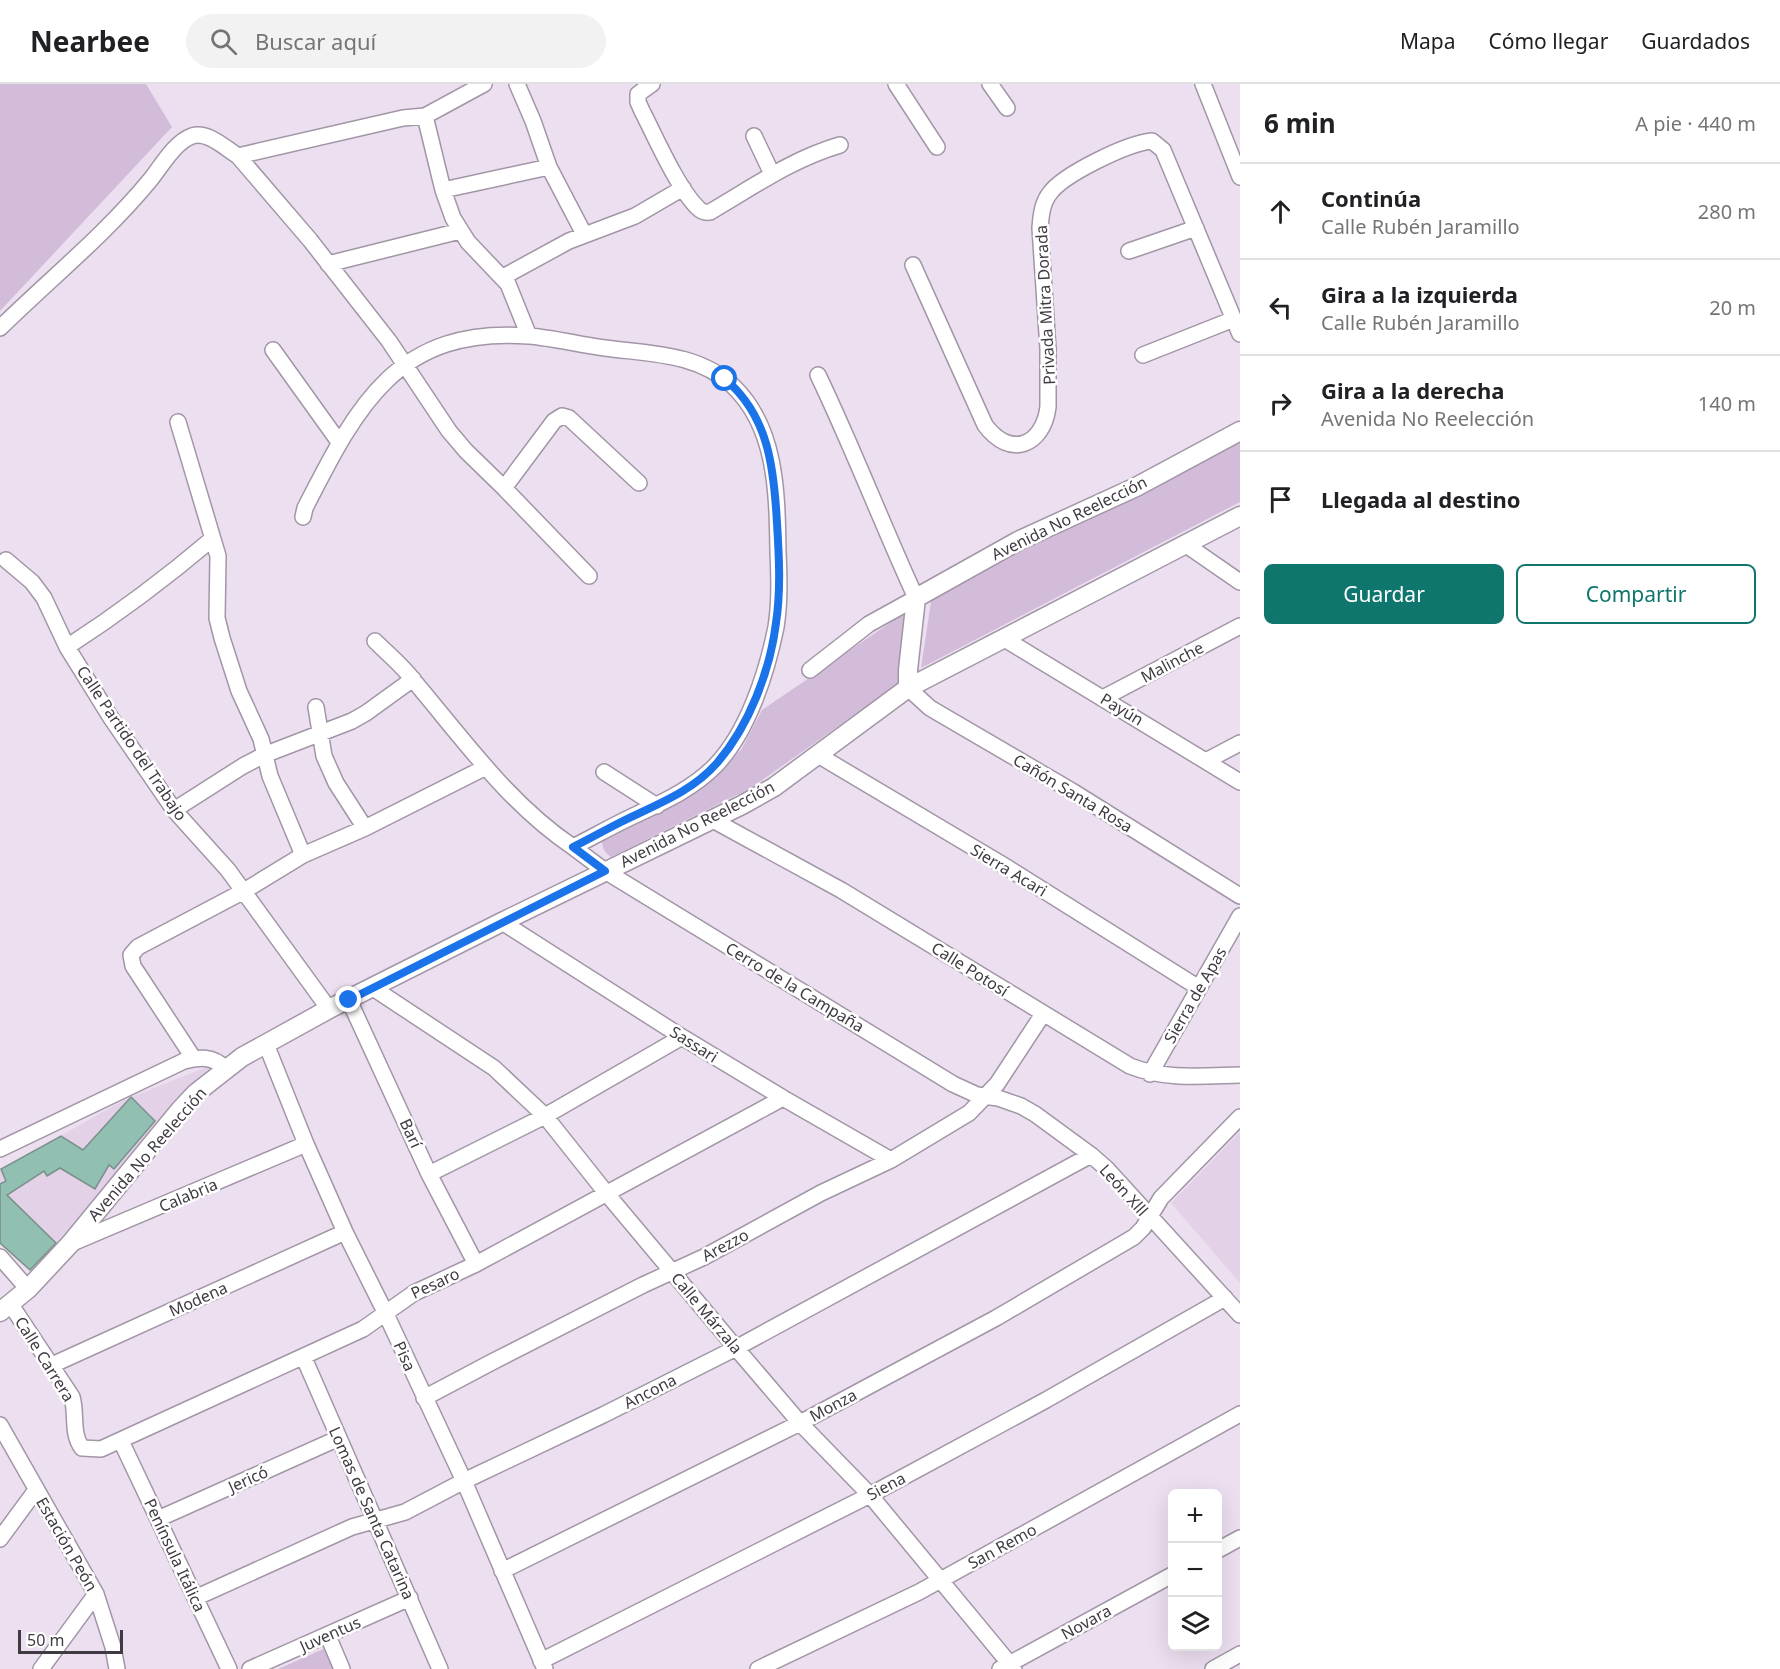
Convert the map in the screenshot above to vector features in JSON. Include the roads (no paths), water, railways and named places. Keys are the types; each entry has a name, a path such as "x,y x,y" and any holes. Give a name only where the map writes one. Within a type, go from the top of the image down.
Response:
{"street":[{"path":"238,156 403,118 425,116 484,84"},
{"path":"517,84 549,167 584,234"},
{"path":"652,84 638,94 638,102 683,188 699,210 710,213 772,174 812,154 840,145"},
{"path":"896,84 937,147"},
{"path":"990,84 1007,108"},
{"path":"1203,84 1240,177"},
{"path":"425,116 443,190 453,218 476,251 502,276 529,336"},
{"path":"0,328 92,244 185,141 192,137 204,136 238,156 262,182 405,363 449,431 589,576"},
{"path":"754,136 772,174"},
{"name":"Privada Mitra Dorada","path":"913,265 985,425 997,439 1011,445 1023,444 1037,434 1047,415 1048,406 1048,349 1040,228 1045,199 1068,176 1130,147 1152,141 1163,150 1237,326"},
{"path":"443,190 549,167"},
{"path":"502,276 584,234 609,228 635,216 683,188"},
{"path":"1129,250 1196,228"},
{"path":"328,264 460,231"},
{"path":"1143,355 1237,326"},
{"path":"303,517 305,508 339,442 376,393 405,363 428,351 458,340 529,336 670,355 698,363 725,379 740,393 758,420 767,444 773,468 776,497 779,595 776,624 767,663 752,706 729,748 716,765 695,784 657,806 573,847"},
{"path":"273,350 339,442"},
{"path":"818,375 849,438 881,521 916,598 908,688"},
{"path":"504,488 554,421 562,416 568,417 639,483"},
{"path":"178,422 218,556 218,618 222,638 239,691 261,740 270,776 303,855"},
{"name":"Avenida No Reelección","path":"916,598 1018,541 1136,487 1240,431"},
{"name":"Avenida No Reelección","path":"5,1308 28,1289 70,1244 180,1110 225,1068 329,1010 502,922 742,805 774,787 908,688 1240,516"},
{"path":"67,647 102,625 176,570 212,539"},
{"path":"1185,544 1240,582"},
{"name":"Calle Partido del Trabajo","path":"6,560 32,582 44,598 67,647 111,718 174,810 228,870 329,1010"},
{"path":"810,670 870,624 916,598"},
{"name":"Malinche","path":"1103,698 1240,626"},
{"name":"Payún","path":"1003,638 1240,782"},
{"name":"Cerro de la Campaña","path":"375,641 413,679 449,725 537,820 605,871 953,1084 986,1096"},
{"path":"174,810 264,755 320,735 366,713 413,679"},
{"name":"Cañón Santa Rosa","path":"908,688 930,708 1072,791 1240,896"},
{"path":"316,707 324,756 336,783 365,828"},
{"path":"1206,761 1240,742"},
{"name":"Sierra Acari","path":"818,755 1008,868 1199,988"},
{"path":"194,1059 133,966 131,955 138,947 244,891 303,855 365,828 486,767"},
{"path":"604,772 657,806"},
{"name":"Calle Potosí","path":"711,819 841,890 1130,1066 1150,1074 1171,1076 1240,1075"},
{"name":"Sierra de Apas","path":"1150,1074 1240,916"},
{"name":"Sassari","path":"502,922 682,1037 891,1160"},
{"name":"Calle Márzala","path":"373,988 494,1068 545,1116 607,1194 800,1423 870,1495 1008,1667"},
{"name":"Barí","path":"349,1000 429,1174 476,1264"},
{"name":"Arezzo","path":"424,1398 704,1257 821,1193 891,1160 969,1113 1007,1070 1043,1014"},
{"path":"429,1174 545,1116 682,1037"},
{"name":"Pisa","path":"266,1044 306,1144 345,1232 386,1312 464,1481 543,1665"},
{"path":"0,1149 194,1059 216,1060 225,1068"},
{"name":"León Xlll","path":"986,1096 1021,1106 1091,1155 1107,1169 1240,1315"},
{"name":"Pesaro","path":"82,1448 101,1449 121,1441 363,1329 414,1293 476,1264 783,1098"},
{"name":"Monza","path":"502,1571 800,1423 996,1318 1134,1238 1161,1198 1240,1116"},
{"name":"Calabria","path":"70,1244 306,1144"},
{"name":"Ancona","path":"195,1598 352,1527 405,1512 464,1481 603,1415 736,1348 1091,1155"},
{"name":"Modena","path":"52,1365 345,1232"},
{"path":"0,1257 28,1289"},
{"name":"Siena","path":"543,1665 870,1495 1046,1400 1225,1298"},
{"name":"Calle Carrera","path":"5,1308 52,1365 72,1396 77,1441 82,1448"},
{"name":"Lomas de Santa Catarina","path":"304,1358 440,1669"},
{"name":"San Remo","path":"758,1669 939,1581 1240,1414"},
{"name":"Estación Peón","path":"0,1425 96,1594 113,1647 117,1669"},
{"name":"Jericó","path":"158,1519 339,1438"},
{"name":"Península Itálica","path":"121,1441 229,1669"},
{"path":"0,1539 36,1490"},
{"path":"1222,1548 1240,1538"},
{"name":"Novara","path":"1008,1667 1168,1578"},
{"path":"41,1669 96,1594"},
{"name":"Juventus","path":"250,1669 410,1598"},
{"path":"328,1636 342,1669"},
{"path":"1214,1669 1240,1654"}]}
